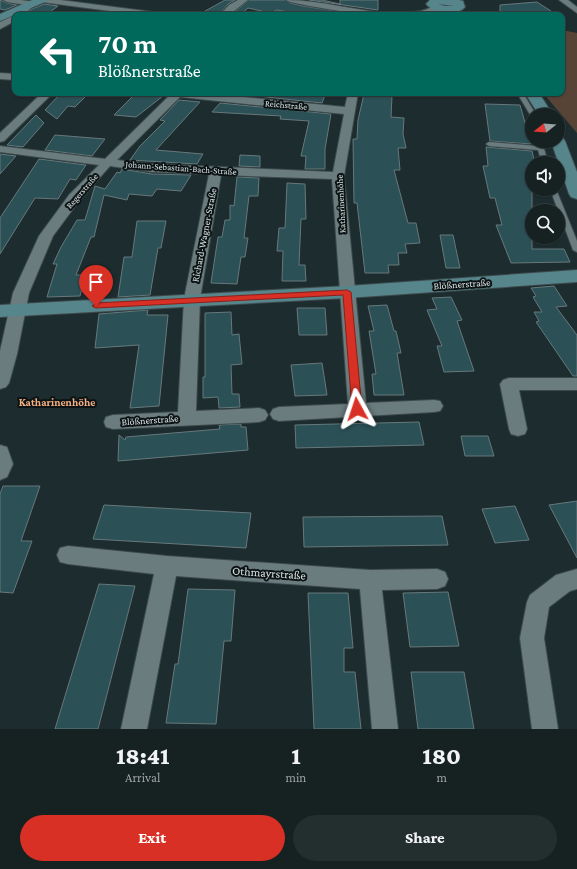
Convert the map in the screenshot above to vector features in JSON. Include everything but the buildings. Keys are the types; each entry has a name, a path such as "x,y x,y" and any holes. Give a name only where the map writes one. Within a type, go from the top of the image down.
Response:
{"street":[{"path":"7,0 32,1 114,12"},
{"path":"227,12 232,7 244,0"},
{"path":"290,0 337,9 374,12"},
{"path":"563,0 577,11"},
{"path":"0,11 32,1"},
{"path":"23,12 32,1"},
{"path":"0,18 32,1"},
{"path":"425,12 437,3 450,10 460,3 466,12"},
{"path":"0,26 12,19"},
{"path":"0,76 12,77"},
{"path":"0,139 45,96"},
{"name":"Regerstraße","path":"0,383 8,311 21,293 46,236 74,198 175,96"},
{"name":"Reichstraße","path":"207,96 350,111"},
{"name":"Katharinenhöhe","path":"347,292 338,176 352,96"},
{"path":"534,96 542,108"},
{"path":"561,148 577,194"},
{"name":"Johann-Sebastian-Bach-Straße","path":"0,149 152,168 338,176"},
{"name":"Richard-Wagner-Straße","path":"192,300 216,171"},
{"name":"Blößnerstraße","path":"8,311 347,292 577,276"},
{"path":"347,292 357,409"},
{"name":"Blößnerstraße","path":"187,417 192,300"},
{"path":"518,430 509,384 577,384"},
{"path":"279,414 434,406"},
{"name":"Blößnerstraße","path":"113,422 259,414"},
{"name":"Othmayrstraße","path":"68,555 167,566 370,580 437,579"},
{"path":"134,729 167,566"},
{"path":"545,729 532,638 538,602 564,582 577,579"},
{"path":"370,580 385,729"}],"lane":[{"path":"522,96 529,108"},
{"path":"489,144 525,147"},
{"path":"541,148 543,156"},
{"path":"556,196 577,250"}],"shaded area":[{"path":"565,31 577,33 577,133 565,119 565,108 556,108 546,96 565,96"}],"district":[{"name":"Katharinenhöhe","path":"57,402"}],"route":[{"path":"96,306 347,292 357,409"}]}
